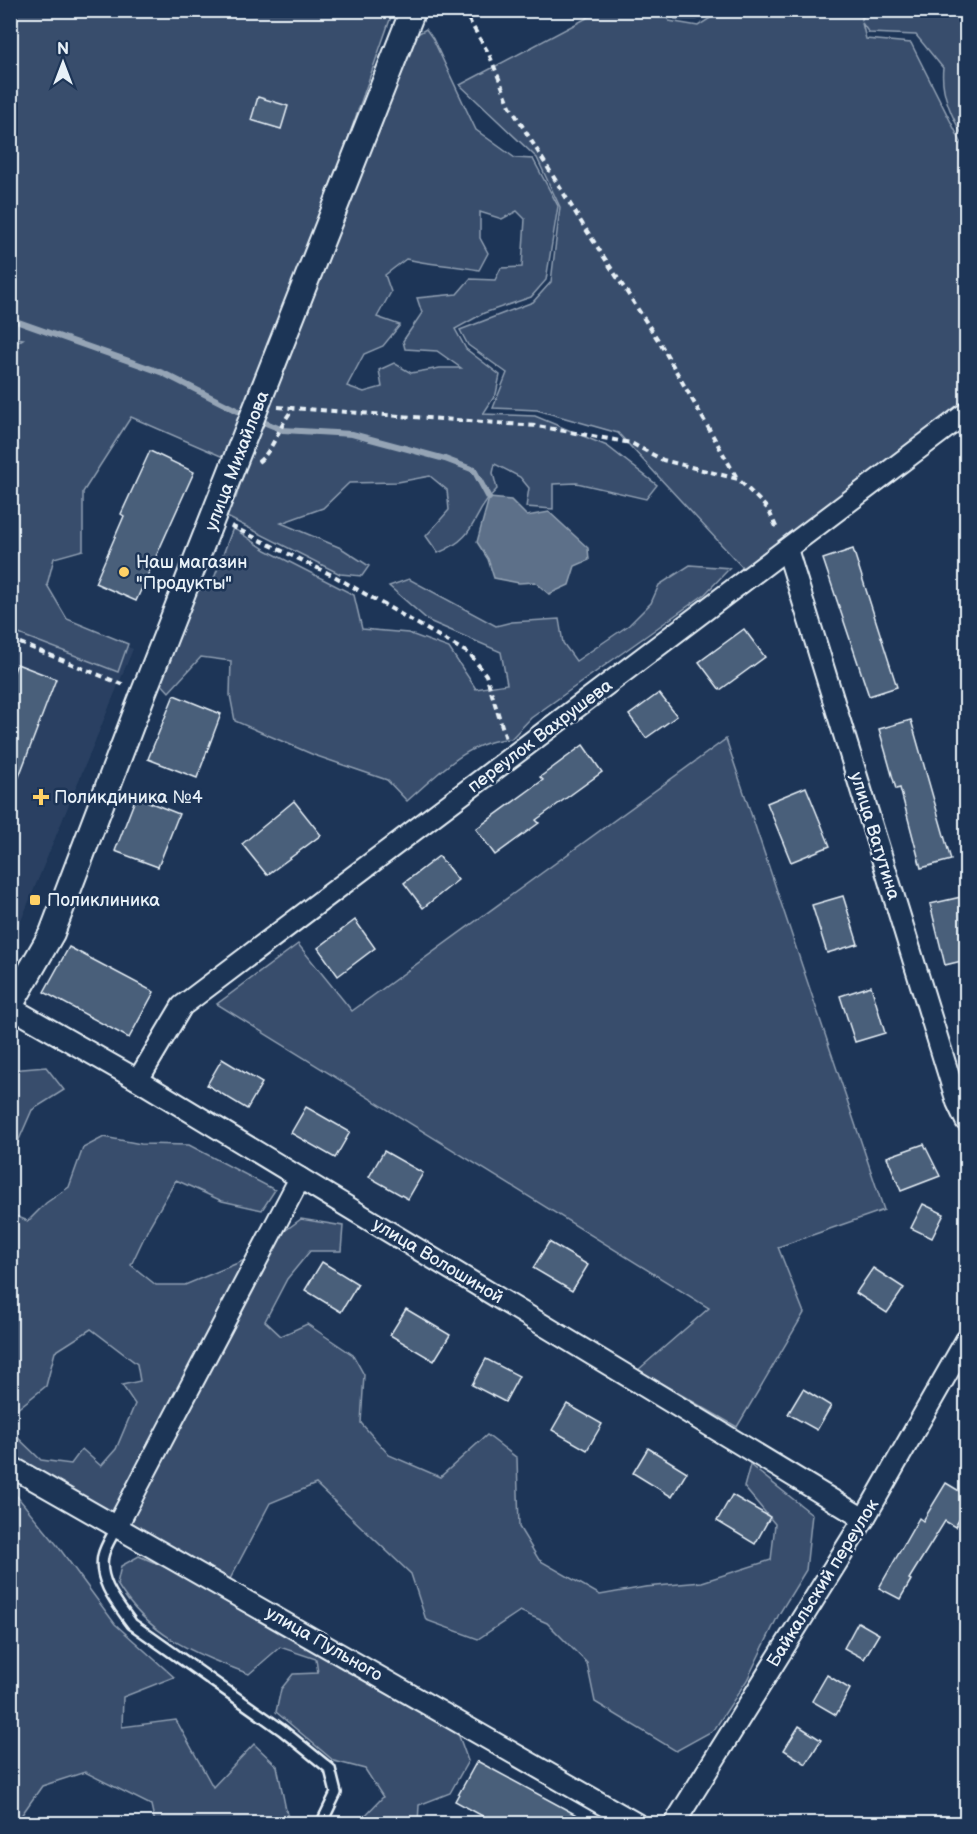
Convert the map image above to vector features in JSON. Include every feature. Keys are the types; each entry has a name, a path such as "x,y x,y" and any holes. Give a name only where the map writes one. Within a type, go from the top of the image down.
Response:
{"street":[{"name":"улица Михайлова","path":"10,1006 52,933 143,694 214,520 413,10"},
{"name":"переулок Вахрушева","path":"138,1080 182,1006 966,413"},
{"name":"улица Ватутина","path":"787,549 957,1102 966,1121"},
{"name":"улица Волошиной","path":"10,1006 138,1080 864,1519"},
{"path":"117,1526 300,1178"},
{"name":"Байкальский переулок","path":"674,1824 864,1519 966,1340"},
{"name":"улица Пульного","path":"10,1466 637,1824"}],"lane":[{"path":"117,1526 103,1556 105,1584 117,1603 132,1624 265,1717 330,1768 336,1793 321,1824"}],"path":[{"path":"463,10 489,54 510,106 583,225 660,343 738,479 768,509 787,549"},
{"path":"256,413 293,408 537,426 631,443 663,460 738,479"},
{"path":"277,434 281,422 293,408"},
{"path":"214,520 248,532 324,571 470,654 486,675 510,758"},
{"path":"10,639 143,694"}],"shaded area":[{"path":"10,11 393,11 266,372 230,460 131,417 83,492 83,550 54,558 47,585 67,619 128,644 118,672 11,631 10,347 23,339 10,337"},
{"path":"600,11 663,11 669,21 698,26 721,11 860,11 862,19 867,11 966,11 965,139 945,96 943,68 916,35 869,33 862,23 866,39 911,43 963,146 966,145 966,402 744,569 618,433 537,410 493,408 507,373 468,345 460,330 533,302 551,282 560,207 537,158 460,85"},
{"path":"670,11 709,11 697,19 675,19"},
{"path":"426,29 433,39 476,130 515,158 533,159 558,206 546,280 531,297 484,313 455,329 466,349 500,375 496,394 483,414 535,416 607,446 657,485 646,499 577,483 553,484 553,509 526,507 529,488 520,477 495,464 493,473 497,489 461,540 438,553 426,536 449,510 447,490 430,476 398,482 349,483 323,508 281,523 341,548 369,566 362,576 340,574 225,516 226,502 236,498 248,456 414,36","holes":["517,211 525,219 522,267 501,268 495,280 470,279 457,294 417,298 422,313 403,341 405,349 437,351 461,368 440,368 411,373 394,363 379,370 382,387 364,392 347,386 364,354 383,346 400,325 377,317 391,292 385,275 406,259 479,270 488,253 480,238 480,212 502,219"]},
{"path":"489,498 511,500 527,516 549,512 588,548 589,560 575,566 569,585 549,594 535,582 519,583 494,578 488,559 477,542"},
{"path":"233,528 266,550 354,595 362,629 408,633 449,648 476,689 507,684 501,652 429,621 389,586 409,579 496,626 512,622 559,619 563,643 576,661 629,625 651,603 659,585 690,565 730,568 705,594 531,718 511,739 482,745 468,752 442,770 407,801 387,780 314,755 235,721 230,695 231,661 201,657 169,692 160,682 197,590 210,589"},
{"name":"Поликдиника №4","path":"11,600 133,649 11,945"},
{"path":"726,739 884,1210 778,1247 804,1313 737,1427 638,1370 709,1308 217,1004 298,944 352,1011"},
{"path":"46,1067 64,1090 32,1110 11,1158 11,1070"},
{"path":"104,1137 141,1144 189,1145 275,1190 262,1210 222,1201 176,1180 150,1225 131,1265 156,1285 185,1285 245,1260 301,1219 343,1226 341,1251 310,1251 287,1279 265,1321 281,1336 307,1324 353,1355 364,1375 361,1423 389,1455 440,1477 487,1435 517,1458 519,1527 539,1560 600,1595 645,1587 702,1582 771,1560 775,1524 744,1487 750,1465 812,1514 806,1570 779,1614 747,1680 714,1730 676,1751 595,1702 587,1663 547,1623 520,1611 478,1639 426,1620 411,1574 316,1484 270,1503 229,1581 13,1460 11,1442 18,1438 41,1460 71,1464 82,1449 101,1466 116,1449 135,1404 122,1385 140,1381 137,1364 91,1329 55,1352 46,1386 11,1414 11,1214 28,1221 46,1203 69,1187 83,1148"},
{"path":"11,1493 16,1495 57,1545 115,1624 174,1677 123,1697 122,1727 176,1720 213,1787 254,1744 277,1766 287,1815 295,1823 155,1823 151,1805 85,1772 42,1786 16,1823 11,1823"},
{"path":"139,1556 222,1591 455,1725 468,1761 450,1793 419,1805 418,1823 358,1823 383,1797 365,1769 334,1761 276,1712 281,1689 293,1674 318,1673 316,1659 280,1647 249,1674 174,1641 143,1617 117,1584 121,1566"}],"building":[{"path":"258,97 288,106 281,129 251,120"},
{"path":"150,451 194,472 136,601 95,583 124,516 121,514"},
{"path":"853,549 897,687 869,696 823,559"},
{"path":"744,629 765,657 720,690 699,662"},
{"path":"17,664 56,679 12,795 10,681"},
{"path":"659,693 677,716 646,738 629,715"},
{"path":"174,695 221,714 197,778 148,759"},
{"path":"911,720 951,860 921,868 900,788 896,789 879,729"},
{"path":"583,745 602,772 536,820 539,823 495,855 476,829 543,780 540,777"},
{"path":"806,787 830,846 791,862 767,803"},
{"path":"136,797 179,814 158,867 115,851"},
{"path":"294,801 321,835 267,875 242,844"},
{"path":"439,856 458,880 423,908 404,883"},
{"path":"843,896 858,944 827,953 812,905"},
{"path":"961,897 966,920 966,960 945,965 930,904"},
{"path":"355,920 375,948 338,976 318,948"},
{"path":"69,947 154,992 129,1038 44,992"},
{"path":"871,986 885,1033 855,1042 840,996"},
{"path":"222,1059 262,1083 247,1109 207,1085"},
{"path":"306,1107 350,1132 335,1158 291,1133"},
{"path":"924,1144 940,1176 901,1191 887,1157"},
{"path":"384,1151 423,1173 408,1199 369,1177"},
{"path":"923,1204 944,1214 932,1238 911,1228"},
{"path":"549,1242 588,1265 572,1291 533,1268"},
{"path":"322,1262 358,1284 341,1312 305,1290"},
{"path":"873,1268 904,1288 887,1313 856,1293"},
{"path":"406,1309 450,1335 434,1361 390,1335"},
{"path":"486,1359 519,1376 505,1402 472,1385"},
{"path":"803,1389 831,1406 817,1430 788,1414"},
{"path":"567,1404 602,1424 587,1450 552,1430"},
{"path":"648,1448 687,1472 672,1497 633,1473"},
{"path":"946,1483 966,1495 966,1508 955,1527 945,1521 909,1579 911,1580 900,1599 879,1588 919,1518 923,1521"},
{"path":"732,1495 770,1517 755,1544 717,1521"},
{"path":"858,1622 879,1634 864,1659 844,1648"},
{"path":"827,1675 850,1689 836,1715 812,1701"},
{"path":"799,1726 821,1740 806,1764 784,1750"},
{"path":"477,1761 593,1824 497,1824 455,1801"}],"waterway":[{"path":"10,319 163,373 246,415"},
{"path":"256,419 283,430 352,434 445,459 474,470 489,498"}],"place":[{"name":"Наш магазин \"Продукты\"","path":"124,572"},
{"name":"Поликдиника №4","path":"41,797"},
{"name":"Поликлиника","path":"35,900"}]}
